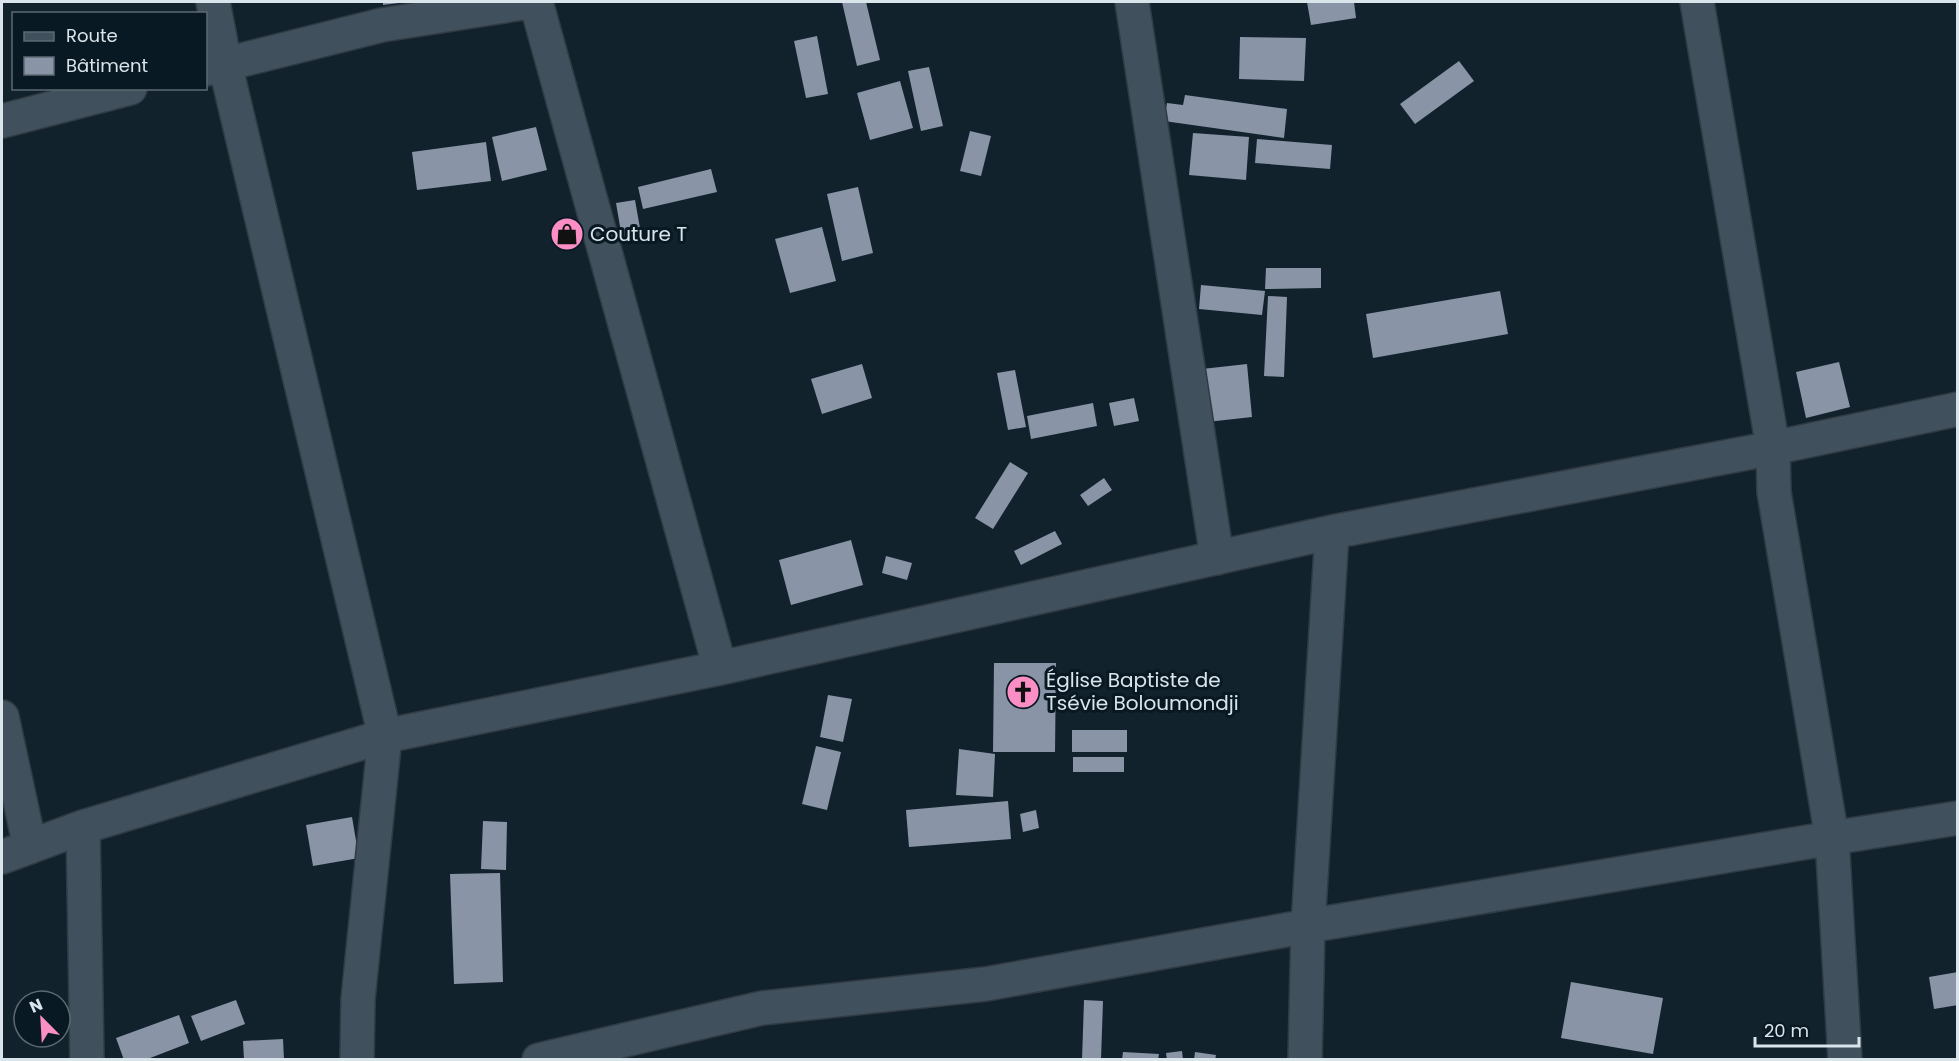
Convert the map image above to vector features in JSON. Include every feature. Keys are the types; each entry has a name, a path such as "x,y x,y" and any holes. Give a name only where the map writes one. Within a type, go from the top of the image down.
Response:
{"street":[{"path":"213,2 215,67 385,736 358,999 357,1059"},
{"path":"215,67 382,25 529,2"},
{"path":"536,2 720,668"},
{"path":"1132,2 1217,558"},
{"path":"1697,2 1773,448 1774,492 1832,838 1845,1059"},
{"path":"2,121 122,90"},
{"path":"2,717 16,852 83,827 385,736 720,668 1332,532 1773,448 1958,409"},
{"path":"1305,1059 1308,926 1332,532"},
{"path":"539,1059 762,1008 986,984 1308,926 1958,818"},
{"path":"83,827 87,1059"}],"building":[{"path":"383,2 399,2 399,3 383,5"},
{"path":"842,2 866,2 880,60 857,66"},
{"path":"1307,2 1354,2 1356,18 1311,25"},
{"path":"817,36 828,94 806,98 794,41"},
{"path":"1240,37 1306,38 1304,81 1239,79"},
{"path":"1459,61 1474,81 1415,124 1400,104"},
{"path":"929,67 943,126 921,131 908,71"},
{"path":"900,81 913,128 870,140 857,93"},
{"path":"1185,95 1287,109 1284,138 1164,121 1167,103 1183,105"},
{"path":"536,127 547,170 502,181 492,137"},
{"path":"970,131 991,136 981,176 960,171"},
{"path":"1193,133 1249,137 1246,180 1189,175"},
{"path":"1257,139 1332,145 1330,169 1255,163"},
{"path":"486,142 491,181 417,190 412,152"},
{"path":"711,169 717,192 643,209 638,187"},
{"path":"858,187 873,253 842,261 827,194"},
{"path":"635,200 641,234 622,238 616,203"},
{"path":"822,227 836,281 790,293 775,239"},
{"path":"1266,268 1321,268 1321,288 1265,289"},
{"path":"1201,285 1265,291 1262,315 1199,309"},
{"path":"1500,291 1508,334 1373,358 1366,314"},
{"path":"1268,296 1287,297 1284,377 1264,376"},
{"path":"1839,362 1850,407 1806,418 1796,372"},
{"path":"862,364 872,398 822,414 811,379"},
{"path":"1247,364 1252,417 1207,422 1202,369"},
{"path":"1015,370 1026,427 1008,430 997,373"},
{"path":"1134,398 1139,421 1114,426 1109,403"},
{"path":"1093,403 1097,426 1031,439 1027,416"},
{"path":"1010,462 1028,473 993,529 975,518"},
{"path":"1104,478 1112,490 1088,506 1080,495"},
{"path":"1055,531 1062,544 1021,565 1014,551"},
{"path":"851,540 863,585 791,605 779,560"},
{"path":"886,556 912,563 907,580 882,573"},
{"path":"994,663 1056,663 1055,752 993,752"},
{"path":"828,695 852,699 843,742 820,737"},
{"path":"1072,730 1127,730 1127,752 1072,752"},
{"path":"816,746 841,752 827,810 802,804"},
{"path":"959,749 995,754 993,797 956,795"},
{"path":"1073,757 1124,757 1124,772 1073,772"},
{"path":"1008,801 1011,839 909,847 906,810"},
{"path":"1036,810 1039,828 1023,832 1020,814"},
{"path":"352,817 359,858 313,866 306,825"},
{"path":"483,821 507,822 506,870 481,869"},
{"path":"500,873 503,982 454,984 450,874"},
{"path":"1958,972 1958,1005 1934,1009 1929,977"},
{"path":"1571,982 1663,998 1653,1054 1561,1038"},
{"path":"236,1000 245,1024 201,1041 191,1016"},
{"path":"1084,1000 1103,1001 1101,1060 1082,1060"},
{"path":"179,1015 189,1043 145,1060 124,1060 116,1038"},
{"path":"283,1039 284,1060 244,1060 243,1041"},
{"path":"1182,1051 1183,1060 1167,1060 1166,1053"},
{"path":"1123,1052 1159,1054 1158,1060 1122,1060"},
{"path":"1195,1052 1216,1055 1215,1060 1194,1060"}],"place":[{"name":"Couture T","path":"567,234"},
{"name":"Église Baptiste de Tsévie Boloumondji","path":"1023,692"}]}
